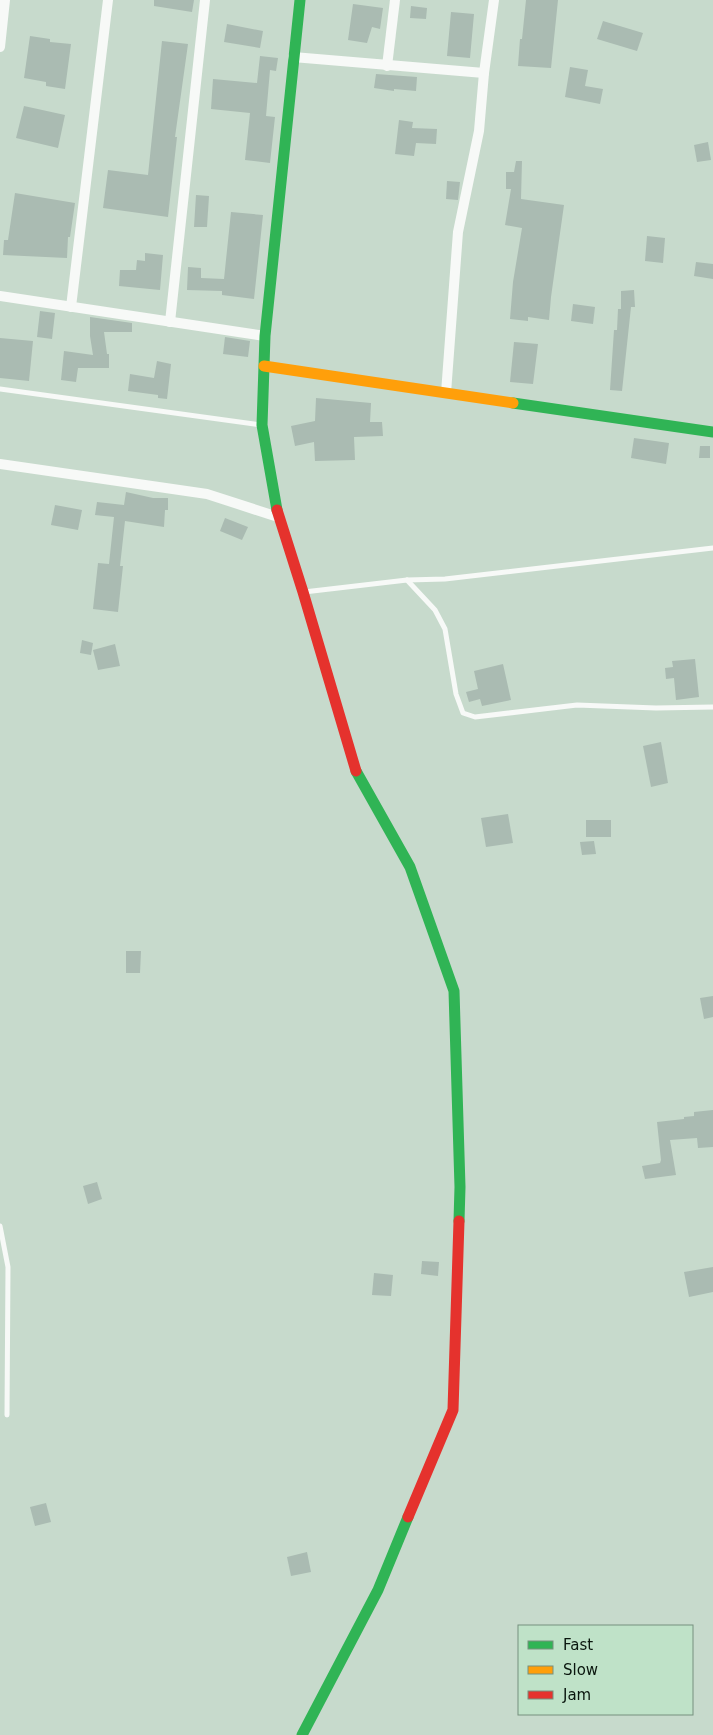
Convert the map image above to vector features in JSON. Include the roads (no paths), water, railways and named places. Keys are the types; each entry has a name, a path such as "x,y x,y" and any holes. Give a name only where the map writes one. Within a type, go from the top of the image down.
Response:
{"street":[{"path":"0,47 5,0"},
{"path":"71,307 108,0"},
{"path":"170,322 205,0"},
{"path":"300,0 265,336 262,425 278,517 303,592 356,772 410,867 454,991 460,1187 453,1410 378,1590 302,1735"},
{"path":"387,66 395,0"},
{"path":"446,393 458,232 479,131 484,73 494,0"},
{"path":"293,56 387,66 484,73"},
{"path":"0,296 265,336"},
{"path":"264,366 713,432"},
{"path":"0,464 207,494 278,517"}],"lane":[{"path":"0,389 262,425"},
{"path":"303,592 407,580 445,580 713,548"},
{"path":"407,580 435,610 445,629 456,694 463,713 475,717 577,705 656,708 713,706"},
{"path":"0,1226 8,1268 7,1415"}]}
